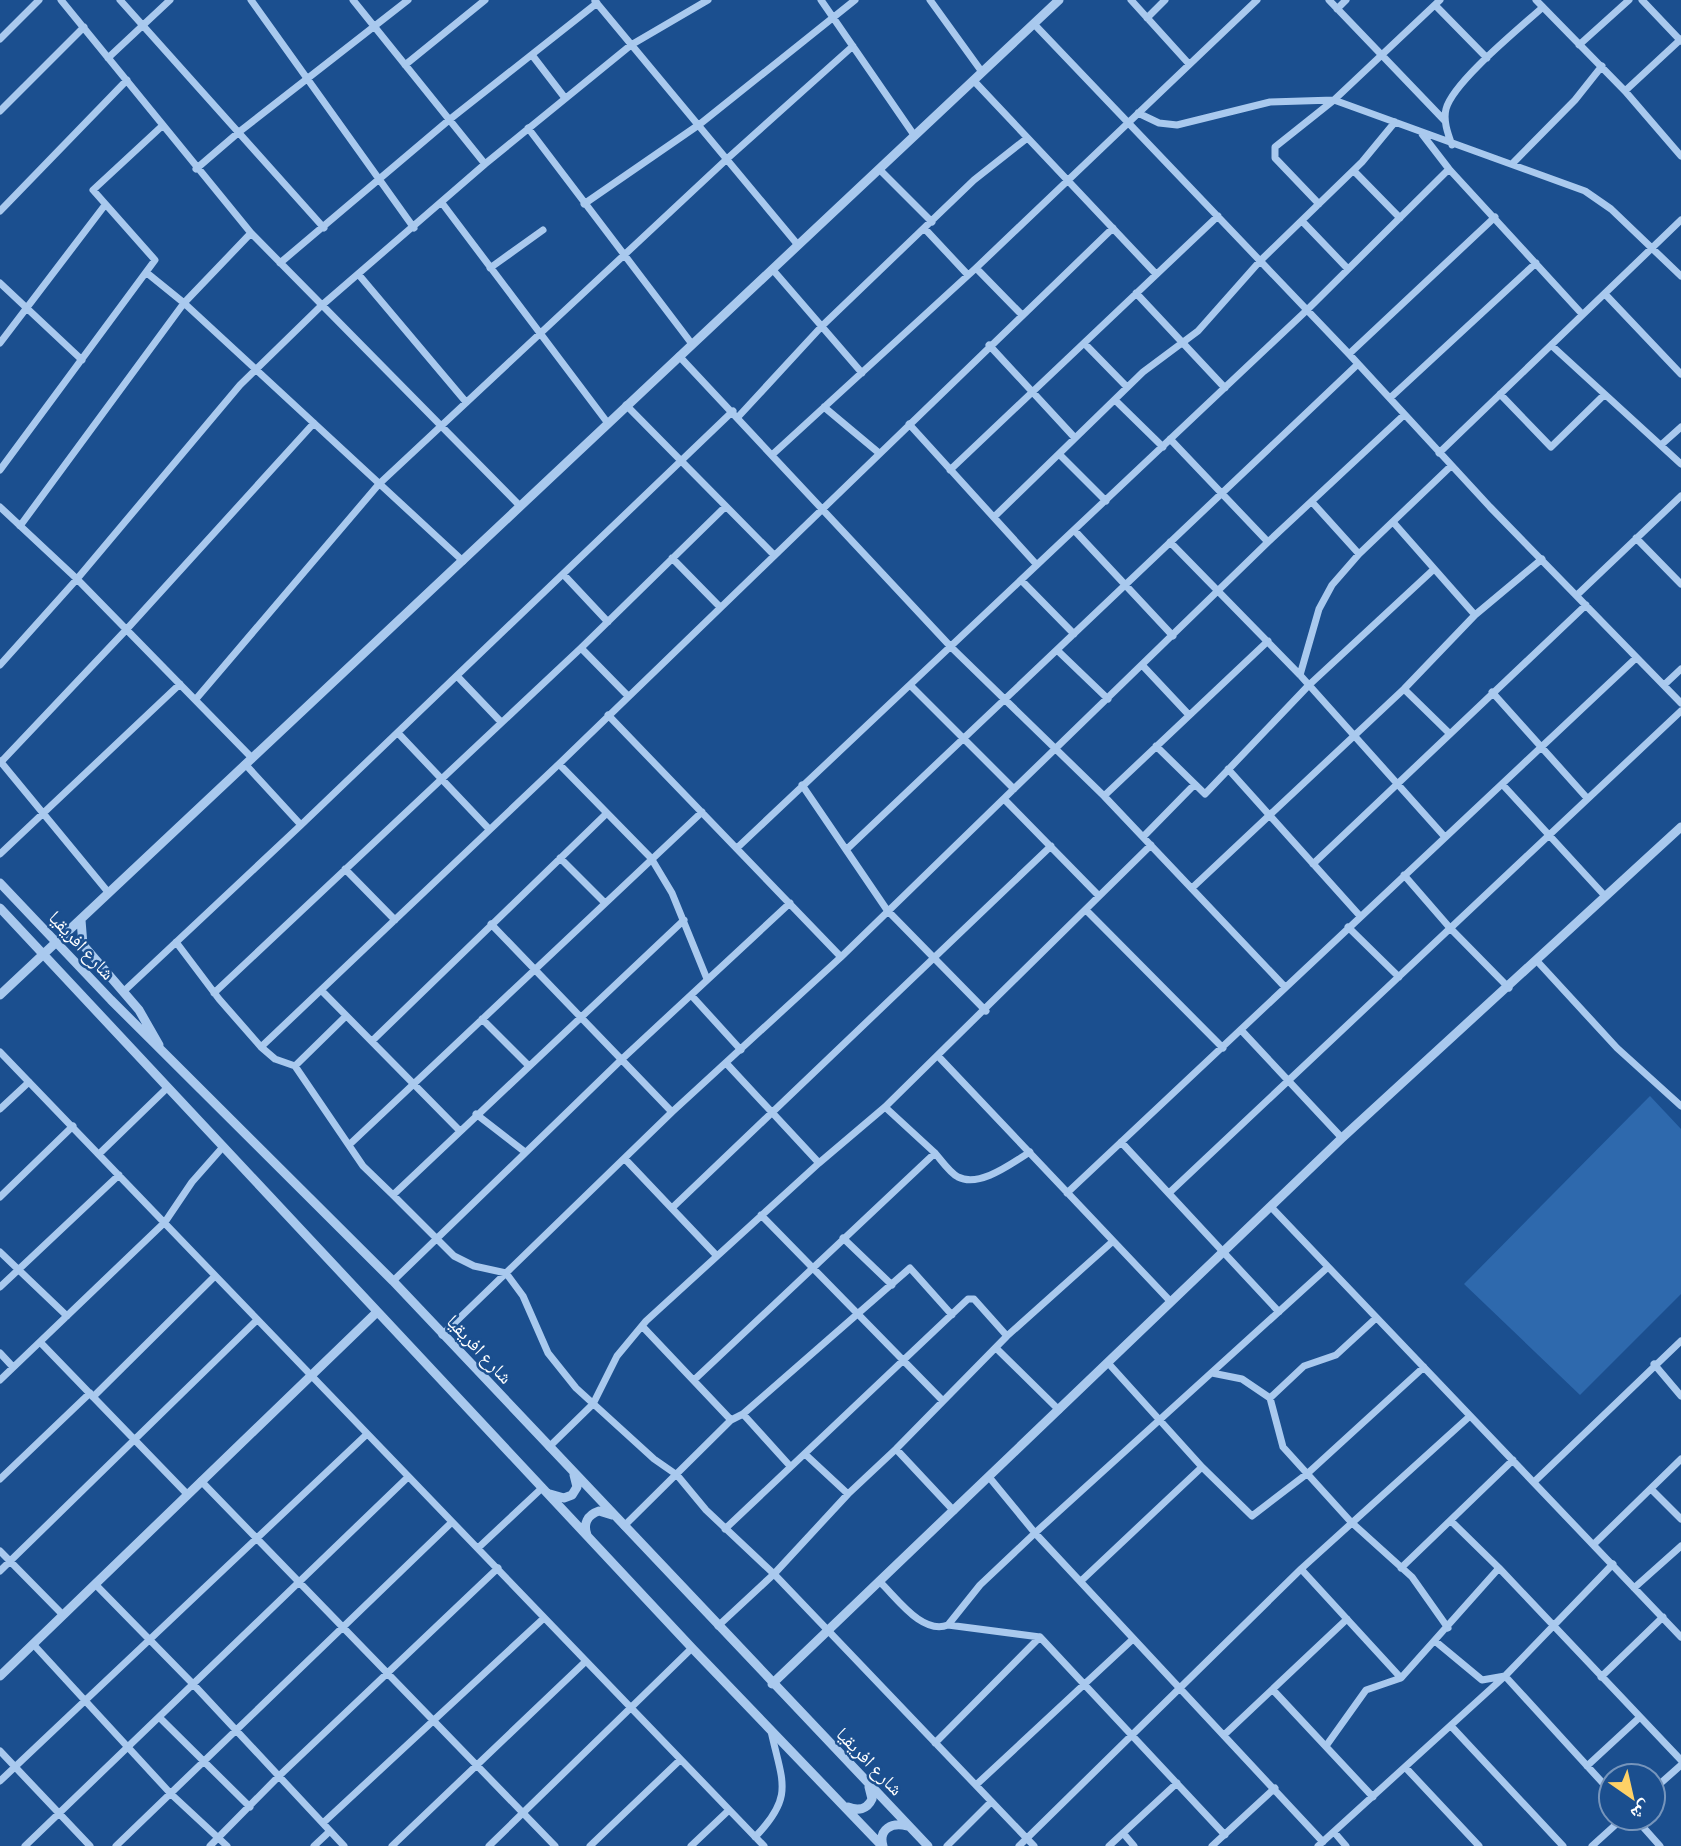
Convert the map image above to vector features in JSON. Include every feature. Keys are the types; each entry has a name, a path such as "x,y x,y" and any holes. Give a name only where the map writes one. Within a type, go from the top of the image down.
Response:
{"street":[{"path":"0,39 39,0"},
{"path":"61,0 196,169 251,233 520,506"},
{"path":"120,0 324,228"},
{"path":"108,58 170,0"},
{"path":"251,0 306,81 414,228"},
{"path":"353,0 485,164"},
{"path":"196,169 239,132 408,0"},
{"path":"405,65 485,0"},
{"path":"0,665 77,579 255,369 321,306 485,164 631,45 708,0"},
{"path":"821,0 914,135"},
{"path":"584,204 700,124 855,0"},
{"path":"930,0 982,72"},
{"path":"0,995 1059,0"},
{"path":"1130,0 1189,64"},
{"path":"1147,18 1165,0"},
{"path":"773,454 976,268 1257,0"},
{"path":"1329,0 1445,121 1452,145"},
{"path":"1337,9 1346,0"},
{"path":"1536,0 1625,90 1681,156"},
{"path":"1579,45 1629,0"},
{"path":"1625,90 1681,40 1642,0"},
{"path":"280,263 595,1 798,245"},
{"path":"1319,204 1273,152 1275,147 1334,100 1438,3 1487,58"},
{"path":"1445,121 1450,100 1487,58 1543,7"},
{"path":"1034,23 1349,354 1451,466 1681,703"},
{"path":"0,111 83,27"},
{"path":"196,699 379,484 728,158 853,46"},
{"path":"532,55 565,98"},
{"path":"1512,164 1574,100 1602,66"},
{"path":"0,211 127,80"},
{"path":"974,81 1156,274"},
{"path":"1138,113 1160,123 1177,125 1270,102 1334,100 1421,134 1585,191 1611,209 1681,276"},
{"path":"994,517 1127,387 1184,343 1260,261 1354,171 1395,122"},
{"path":"0,470 147,273 154,257 94,193 94,186 162,127"},
{"path":"528,128 692,344"},
{"path":"1421,134 1449,169 1582,314"},
{"path":"123,992 398,733 679,462 735,414 974,180 1026,139"},
{"path":"879,169 932,222"},
{"path":"737,848 1307,310 1449,169"},
{"path":"1354,171 1400,218"},
{"path":"442,203 607,422"},
{"path":"0,343 105,205"},
{"path":"950,470 1218,216"},
{"path":"1349,354 1495,218"},
{"path":"1439,453 1681,220"},
{"path":"1302,221 1348,269"},
{"path":"261,1047 559,764 989,345 1113,228"},
{"path":"925,229 968,275"},
{"path":"491,268 543,230"},
{"path":"20,526 184,303 251,233"},
{"path":"1390,398 1535,263"},
{"path":"976,268 1022,315"},
{"path":"773,270 862,373"},
{"path":"147,273 184,303 463,561"},
{"path":"359,275 466,402"},
{"path":"0,283 82,360"},
{"path":"1136,293 1225,388"},
{"path":"1605,294 1681,373"},
{"path":"1084,343 1127,387"},
{"path":"989,345 1075,438"},
{"path":"1551,345 1681,464"},
{"path":"679,356 824,508 951,647 1004,702 1104,796 1285,987"},
{"path":"847,849 1358,364"},
{"path":"1500,394 1551,447 1604,395"},
{"path":"1115,400 1163,447"},
{"path":"626,405 679,462 774,555"},
{"path":"824,407 879,453"},
{"path":"442,1335 672,1112 841,957 1268,542 1404,415"},
{"path":"108,892 0,762 127,630 314,423"},
{"path":"909,424 1037,565"},
{"path":"1661,445 1681,427"},
{"path":"1170,439 1268,542"},
{"path":"1059,454 1106,501"},
{"path":"1300,675 1324,596 1359,554 1451,466"},
{"path":"1577,596 1681,496"},
{"path":"1312,502 1359,554"},
{"path":"214,993 581,648 725,507"},
{"path":"1,511 77,579 196,699 301,825"},
{"path":"1393,522 1475,615"},
{"path":"1074,530 1173,636"},
{"path":"1636,538 1681,584"},
{"path":"1170,542 1300,675 1444,836"},
{"path":"672,558 720,607"},
{"path":"1192,888 1404,688 1475,615 1542,559"},
{"path":"1156,747 1205,794 1309,685 1433,570"},
{"path":"563,574 608,622"},
{"path":"1021,580 1074,634"},
{"path":"1312,864 1586,605"},
{"path":"1104,796 1268,641"},
{"path":"581,648 628,696"},
{"path":"1057,650 1108,699"},
{"path":"1068,1193 1636,658"},
{"path":"1143,666 1189,715"},
{"path":"1664,685 1681,669"},
{"path":"457,676 501,722"},
{"path":"0,854 44,816 180,684"},
{"path":"910,685 1014,789"},
{"path":"1404,688 1449,733"},
{"path":"1492,692 1587,798"},
{"path":"1168,1193 1549,832 1681,711"},
{"path":"608,715 841,957"},
{"path":"398,733 489,829"},
{"path":"559,764 652,858 684,920 707,979"},
{"path":"1228,769 1360,916"},
{"path":"1502,784 1605,895"},
{"path":"802,785 887,910 986,1011"},
{"path":"1143,837 1194,785"},
{"path":"1004,799 1099,896"},
{"path":"349,1145 702,812"},
{"path":"372,1041 607,814"},
{"path":"772,1684 1224,1254 1342,1138 1509,988 1605,895 1681,827"},
{"path":"549,1447 593,1404 617,1356 642,1326 761,1215 885,1107 986,1011 1151,845"},
{"path":"672,1208 1051,846"},
{"path":"560,858 604,902"},
{"path":"345,869 395,920"},
{"path":"1404,875 1450,928 1509,988"},
{"name":"شارع افريقيا","path":"0,883 57,944 393,1281 928,1846"},
{"path":"393,1281 621,1060 790,903"},
{"name":"شارع افريقيا","path":"0,908 166,1089 692,1648 883,1846"},
{"path":"1086,910 1223,1048"},
{"path":"80,920 83,945 147,1020 161,1049"},
{"path":"393,1195 684,920"},
{"path":"491,924 672,1112"},
{"path":"1348,927 1399,977"},
{"path":"176,942 214,993 261,1047 275,1059 295,1066 363,1166 454,1256 474,1266 506,1273 523,1297 554,1362 593,1404 654,1460 677,1475 725,1529 774,1574 1034,1846"},
{"path":"1537,961 1617,1048 1681,1106"},
{"path":"321,990 460,1130"},
{"path":"691,995 741,1049"},
{"path":"295,1066 346,1016"},
{"path":"482,1018 528,1065"},
{"path":"1241,1030 1342,1138"},
{"path":"0,1052 764,1846"},
{"path":"938,1056 1171,1302"},
{"path":"726,1063 819,1163"},
{"path":"0,1109 29,1082"},
{"path":"99,1154 166,1089"},
{"path":"885,1107 957,1177 971,1180 994,1172 1030,1152"},
{"path":"476,1114 525,1152"},
{"path":"0,1197 72,1126"},
{"path":"1121,1142 1279,1312"},
{"path":"0,1380 165,1222 180,1198 222,1148"},
{"path":"694,1380 935,1153"},
{"path":"625,1159 717,1256"},
{"path":"0,1287 119,1175"},
{"path":"1272,1208 1375,1319 1680,1633"},
{"path":"761,1215 812,1269 861,1313 943,1401"},
{"path":"843,1238 892,1285"},
{"path":"718,1626 774,1574 848,1494 897,1449 1007,1336 1112,1242"},
{"path":"0,1252 67,1317"},
{"path":"948,1625 980,1584 1328,1267"},
{"path":"624,1526 731,1420 743,1414 910,1268 952,1315"},
{"path":"0,1479 215,1276"},
{"path":"725,1529 971,1298 1007,1336"},
{"path":"0,1676 377,1312"},
{"path":"1269,1398 1304,1366 1336,1355 1375,1319"},
{"path":"0,1571 257,1320"},
{"path":"642,1326 731,1420"},
{"path":"1535,1481 1681,1341"},
{"path":"40,1342 188,1495"},
{"path":"997,1349 1059,1410"},
{"path":"0,1353 13,1367"},
{"path":"1109,1364 1202,1467 1252,1516 1308,1474 1424,1367"},
{"path":"1654,1364 1681,1396"},
{"path":"1212,1373 1242,1378 1269,1398 1283,1447 1351,1522 1412,1577 1448,1628"},
{"path":"743,1414 790,1466"},
{"path":"1019,1846 1301,1569 1470,1416"},
{"path":"0,1781 366,1435"},
{"path":"897,1449 954,1511"},
{"path":"805,1454 848,1494"},
{"path":"1594,1544 1681,1459"},
{"path":"1401,1568 1513,1460"},
{"path":"1081,1581 1202,1467"},
{"path":"478,1548 544,1490 559,1498 572,1494 577,1482 570,1469"},
{"path":"989,1477 1035,1533 1275,1788 1320,1844 1505,1676 1613,1564"},
{"path":"24,1846 407,1478"},
{"path":"201,1481 555,1846"},
{"path":"1651,1489 1681,1518"},
{"path":"589,1538 585,1524 590,1516 604,1511 617,1518"},
{"path":"1451,1521 1499,1568 1681,1762 1667,1776"},
{"path":"116,1846 452,1522"},
{"path":"1634,1588 1681,1546"},
{"path":"0,1551 63,1615"},
{"path":"210,1846 279,1776 498,1568"},
{"path":"1326,1746 1366,1690 1401,1678 1499,1568"},
{"path":"1301,1569 1401,1678"},
{"path":"880,1582 926,1626 940,1628 948,1625 1040,1637 1225,1835"},
{"path":"95,1584 194,1684 344,1846"},
{"path":"1601,1677 1663,1617"},
{"path":"323,1822 544,1618"},
{"path":"1224,1735 1347,1619"},
{"path":"935,1743 1040,1637"},
{"path":"976,1785 1133,1639"},
{"path":"1435,1641 1482,1679 1505,1676"},
{"path":"33,1644 171,1794 227,1846"},
{"path":"489,1846 692,1648"},
{"path":"392,1846 585,1662"},
{"path":"1505,1676 1597,1777"},
{"path":"1273,1690 1373,1797"},
{"path":"159,1717 206,1760 250,1807"},
{"path":"1587,1766 1640,1717"},
{"path":"1451,1726 1563,1846"},
{"path":"755,1837 775,1815 782,1800 782,1779 771,1731"},
{"path":"0,1751 90,1846"},
{"path":"590,1846 680,1760"},
{"path":"1405,1767 1479,1846"},
{"path":"843,1805 860,1810 870,1804 872,1795 866,1782"},
{"path":"1108,1846 1177,1783"},
{"path":"1212,1846 1275,1788"},
{"path":"947,1846 991,1801"},
{"path":"691,1846 729,1810"},
{"path":"883,1846 881,1836 887,1828 896,1824 909,1826"},
{"path":"314,1846 330,1831"},
{"path":"1334,1832 1346,1846"},
{"path":"1592,1846 1608,1832"},
{"path":"1647,1832 1660,1846"},
{"path":"1123,1833 1134,1846"}],"shaded area":[{"path":"1650,1096 1681,1129 1681,1294 1580,1395 1464,1284"}]}
